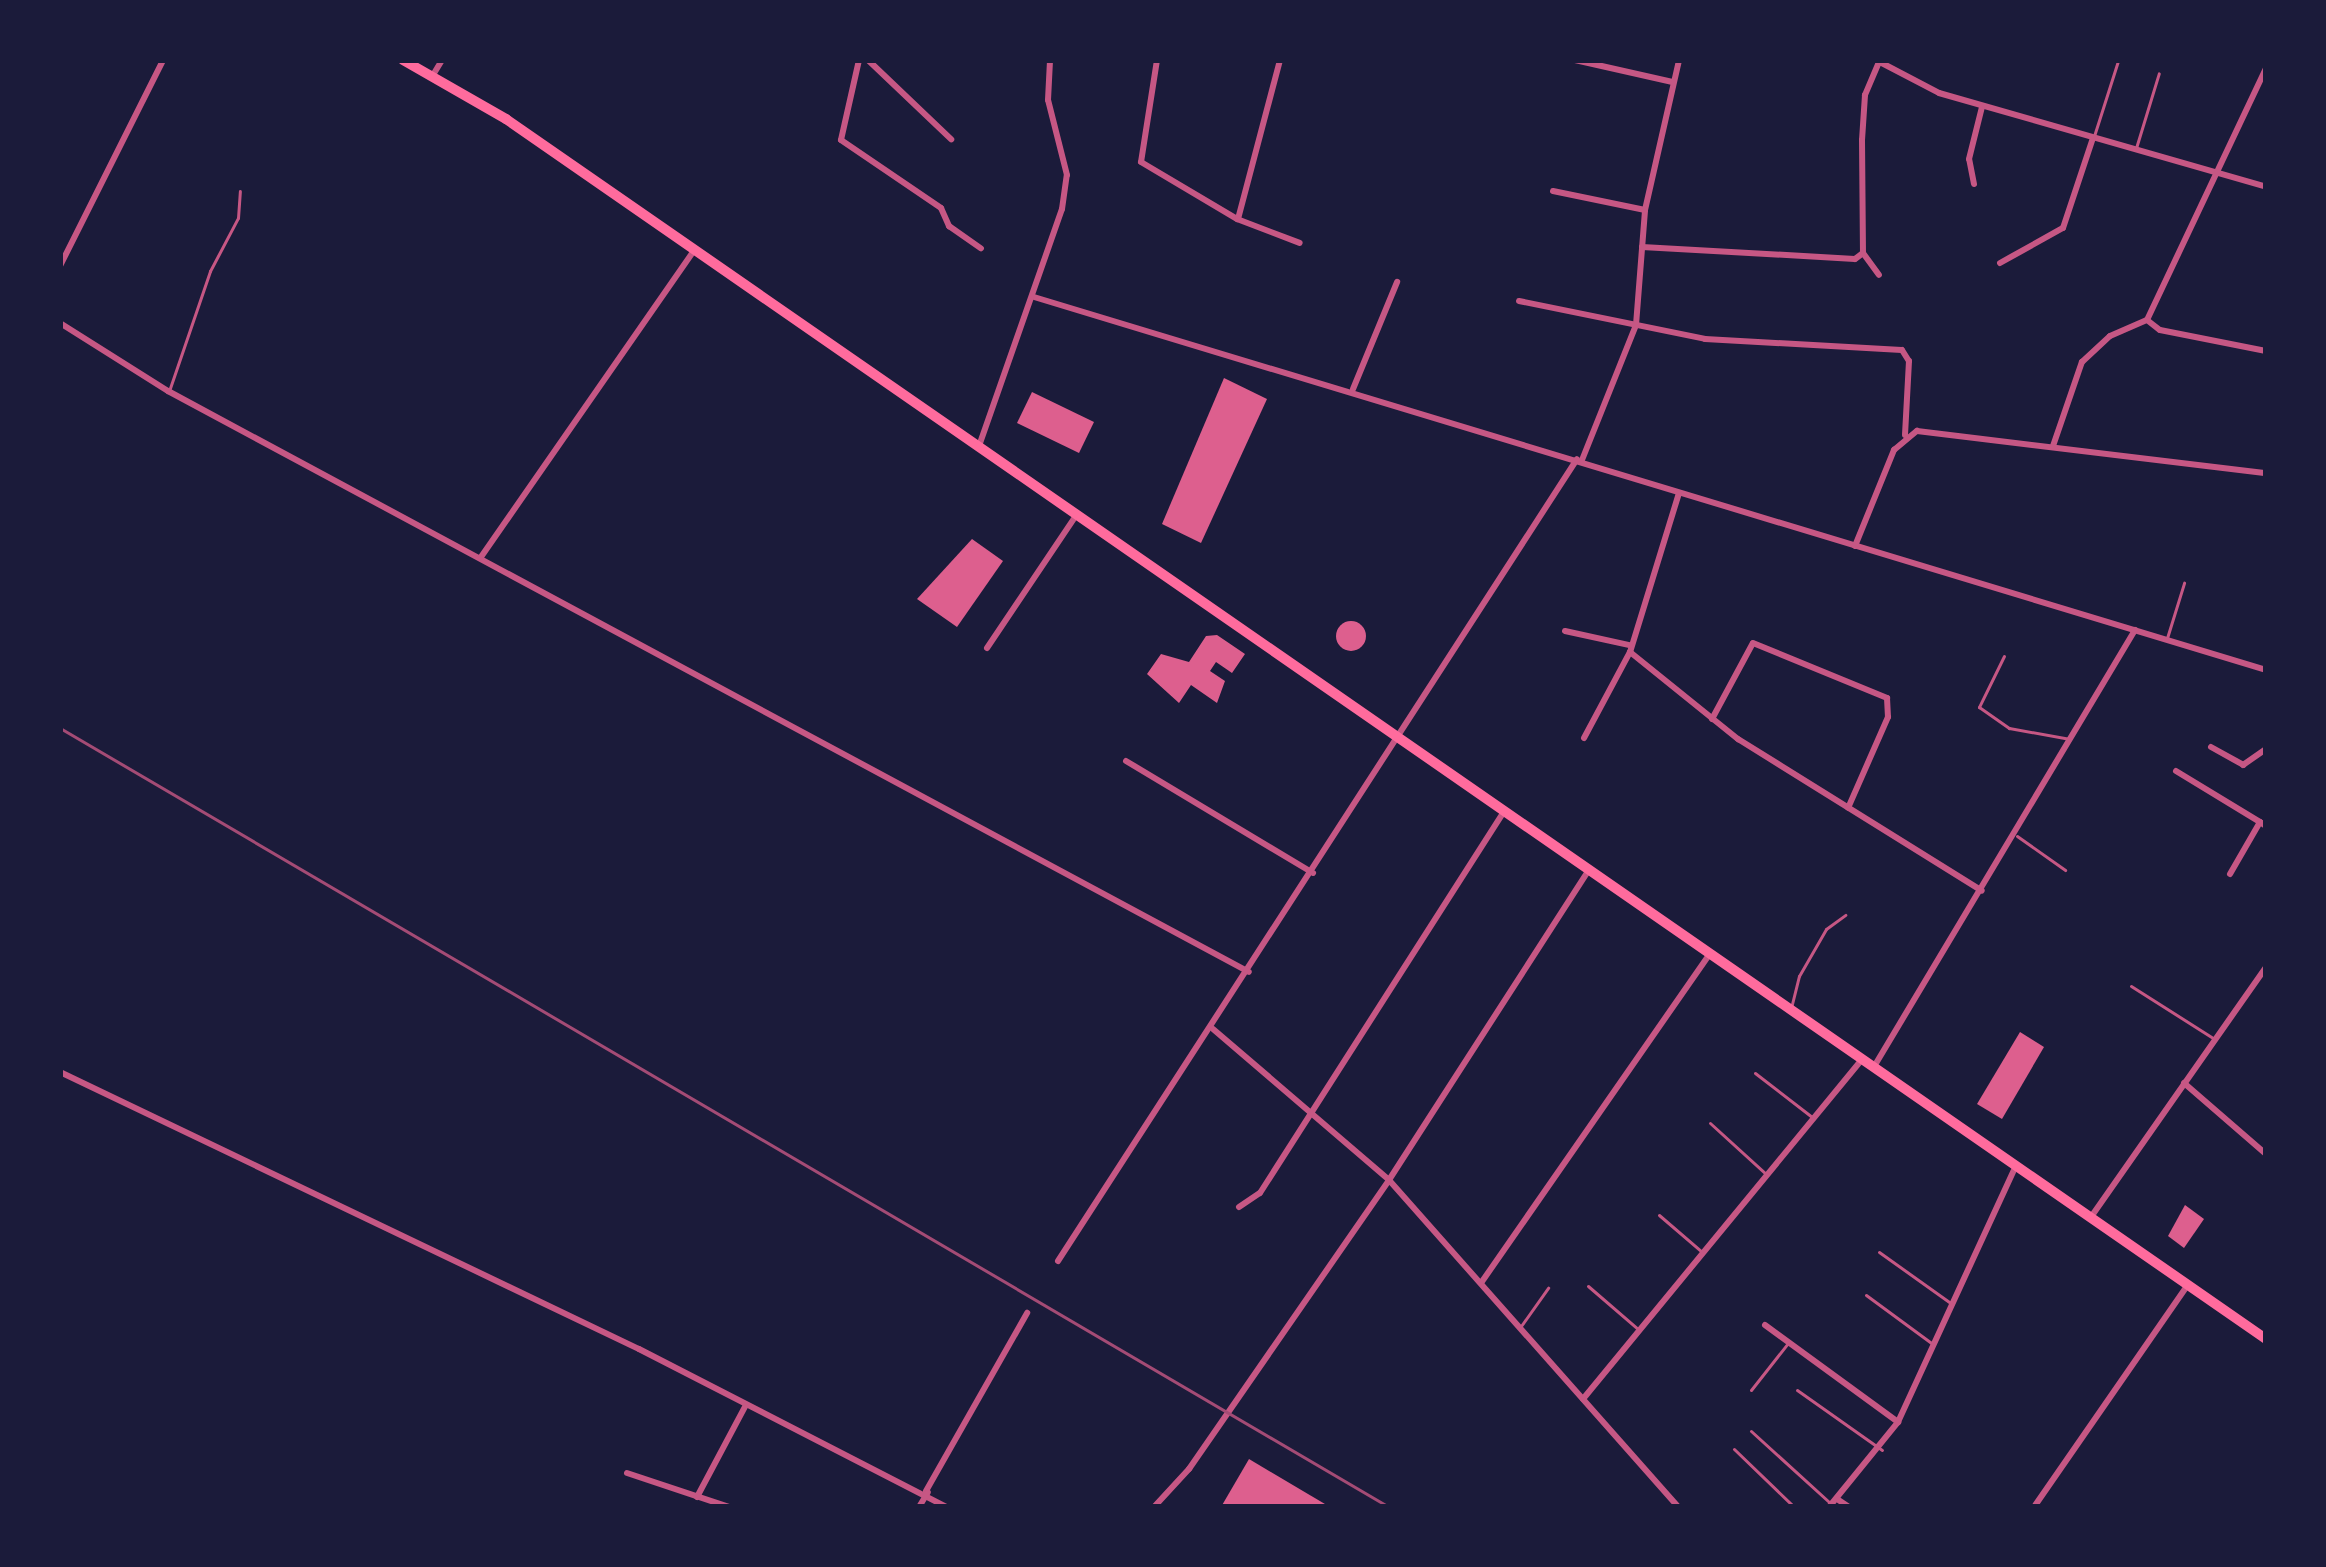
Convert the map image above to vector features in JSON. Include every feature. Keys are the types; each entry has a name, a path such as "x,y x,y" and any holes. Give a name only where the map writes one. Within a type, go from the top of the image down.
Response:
{"main road":[{"path":"403,60 433,75 695,249 2266,1339"}],"street":[{"path":"60,266 163,60"},
{"path":"433,75 442,60"},
{"path":"951,139 861,60 841,140 941,208 949,226 981,248"},
{"path":"979,446 1034,296 1067,176 1048,100 1050,60"},
{"path":"1157,60 1141,162 1238,219 1300,243"},
{"path":"1238,219 1280,60"},
{"path":"1576,60 1673,82"},
{"path":"1058,1261 1580,460 1636,326 1645,210 1678,60"},
{"path":"1880,275 1864,254 1862,116 1878,61 1982,106 2266,187"},
{"path":"2147,320 2150,303 2185,253 2215,172 2266,68"},
{"path":"1974,184 1970,159 1982,106"},
{"path":"2000,263 2063,228 2093,138"},
{"path":"1553,191 1645,210"},
{"path":"1642,248 1864,254"},
{"path":"481,557 695,249"},
{"path":"1352,391 1397,282"},
{"path":"1034,296 2266,670"},
{"path":"1519,301 1705,339 1902,350 1909,361 1905,435 1855,546"},
{"path":"2147,320 2160,330 2266,351"},
{"path":"2053,446 2082,362 2110,335 2147,320"},
{"path":"60,323 169,392 1249,972"},
{"path":"1905,435 2053,446 2266,473"},
{"path":"1584,738 1630,649 1679,494"},
{"path":"987,648 1077,514"},
{"path":"1874,1067 2135,630"},
{"path":"1564,631 1630,649 1712,719 1982,891"},
{"path":"1712,719 1753,644 1888,698 1888,717 1848,808"},
{"path":"2211,748 2243,766 2266,749"},
{"path":"1126,761 1313,873"},
{"path":"2176,771 2263,824 2230,874"},
{"path":"1239,1207 1260,1193 1306,1113 1504,811"},
{"path":"1154,1507 1214,1433 1390,1178 1589,870"},
{"path":"1481,1283 1710,954"},
{"path":"2091,1217 2264,973"},
{"path":"1211,1028 1306,1113 1390,1178 1678,1507"},
{"path":"1583,1399 1862,1058"},
{"path":"60,1072 747,1403 927,1492 947,1507"},
{"path":"2184,1083 2266,1154"},
{"path":"1849,1507 1833,1503 1882,1450 1898,1422 2016,1165"},
{"path":"2034,1507 2188,1285"},
{"path":"919,1507 1027,1313"},
{"path":"1766,1325 1898,1422"},
{"path":"697,1497 747,1403"},
{"path":"627,1473 730,1507"}],"lane":[{"path":"2093,138 2118,61"},
{"path":"2136,150 2159,73"},
{"path":"169,392 210,271 238,218 240,191"},
{"path":"2167,640 2184,583"},
{"path":"2004,656 1979,707 2008,728 2071,740"},
{"path":"2016,835 2065,870"},
{"path":"1790,1010 1809,958 1845,915"},
{"path":"2131,986 2215,1039"},
{"path":"1755,1072 1814,1118"},
{"path":"1710,1124 1767,1174"},
{"path":"1659,1215 1703,1252"},
{"path":"1879,1252 1954,1305"},
{"path":"1588,1286 1639,1330"},
{"path":"1520,1328 1548,1288"},
{"path":"1866,1295 1935,1346"},
{"path":"1751,1390 1789,1342"},
{"path":"1797,1390 1882,1450"},
{"path":"1751,1431 1833,1503"},
{"path":"1734,1449 1794,1507"}],"building":[{"path":"1224,378 1267,399 1201,543 1162,524"},
{"path":"1032,392 1094,422 1079,453 1017,423"},
{"path":"972,539 1003,561 957,627 917,599"},
{"path":"1351,621 1362,625 1366,636 1362,647 1351,651 1340,647 1336,636 1340,625"},
{"path":"1217,635 1245,654 1232,673 1216,662 1210,671 1225,681 1217,703 1191,685 1179,703 1147,674 1161,654 1189,662 1206,636"},
{"path":"2020,1032 2044,1047 2002,1119 1977,1104"},
{"path":"2185,1205 2204,1219 2184,1248 2168,1236"},
{"path":"1249,1459 1330,1507 1221,1507"}],"railway":[{"path":"60,728 1389,1507"}]}
